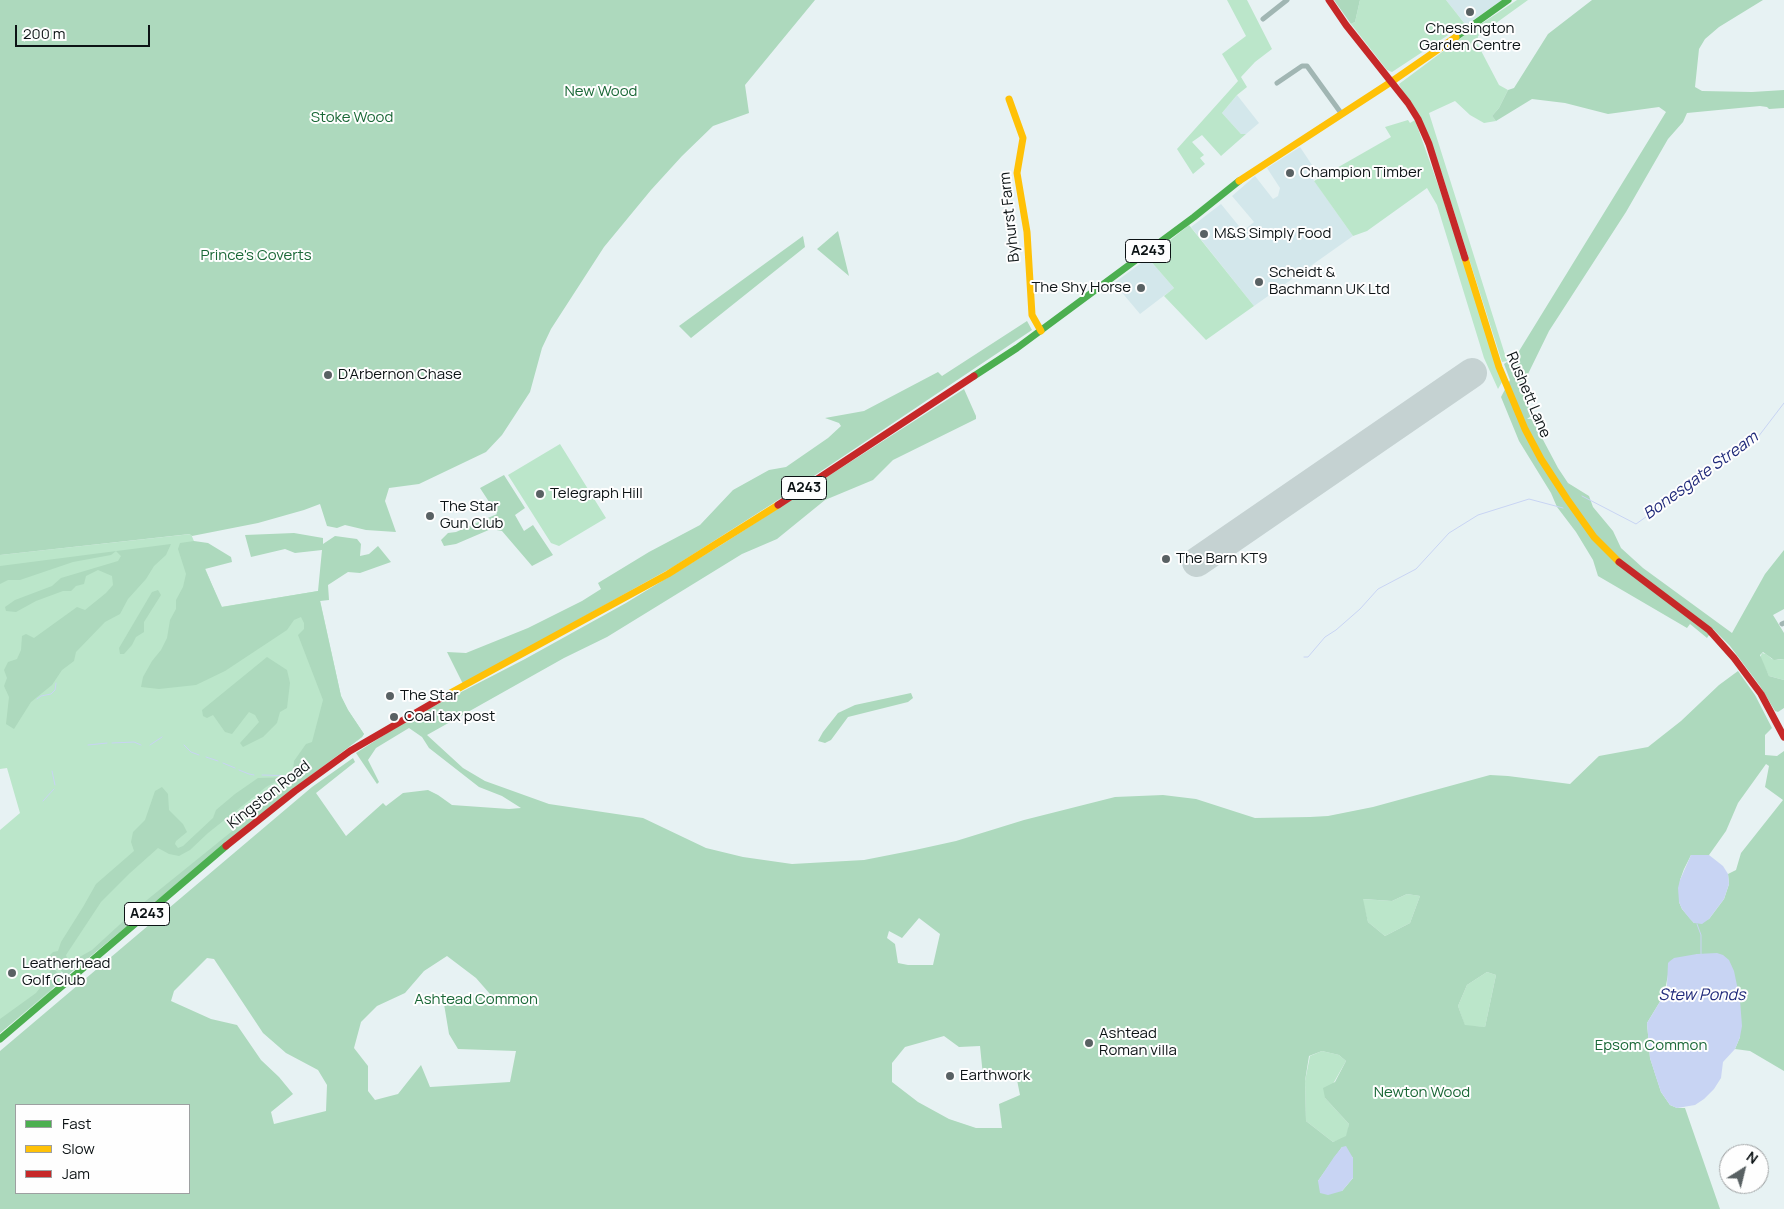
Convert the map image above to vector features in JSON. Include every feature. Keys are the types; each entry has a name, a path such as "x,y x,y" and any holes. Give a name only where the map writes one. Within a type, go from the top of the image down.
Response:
{"main road":[{"name":"Rushett Lane","path":"1329,0 1408,103 1418,119 1429,144 1500,366 1525,429 1541,459 1594,537 1614,558 1701,624 1734,658 1761,694 1784,736"},
{"name":"A243","path":"1041,332 1236,183 1391,82 1508,0"},
{"name":"Byhurst Farm","path":"1009,99 1023,138 1017,173 1027,232 1032,315 1041,332"},
{"name":"Kingston Road","path":"0,1039 227,845 350,750 668,574 958,388 1041,332"}],"street":[{"path":"1263,19 1287,0"},
{"path":"1277,83 1302,66 1307,66 1341,113"}],"shaded area":[{"name":"Chessington Garden Centre","path":"1446,0 1502,0 1466,25"},
{"path":"1237,95 1259,123 1246,134 1241,134 1222,113"},
{"path":"1300,147 1316,171 1310,175 1353,236 1254,306 1191,227 1221,204 1243,231 1254,222 1232,196 1255,176 1273,199 1278,196 1280,188 1267,168"},
{"path":"1148,258 1174,288 1140,314 1114,283"}],"green space":[{"name":"Prince's Coverts","path":"0,0 815,0 745,85 749,113 713,126 651,190 604,247 551,329 542,348 530,392 502,435 486,452 419,484 389,488 385,501 396,532 366,530 345,525 337,528 327,526 320,504 258,523 192,536 190,534 0,555"},
{"path":"1227,0 1247,0 1272,49 1255,62 1241,77 1247,87 1237,95 1222,113 1241,134 1246,134 1221,156 1202,135 1192,142 1204,155 1200,158 1205,164 1193,174 1177,149 1238,81 1222,54 1246,36"},
{"path":"1334,0 1360,0 1355,22 1351,24"},
{"path":"1360,0 1446,0 1465,24 1392,72 1387,70 1351,24 1355,22"},
{"path":"1517,0 1528,0 1478,36 1477,43 1499,85 1508,90 1499,108 1492,116 1496,121 1484,123 1470,115 1455,101 1429,113 1507,361 1502,362 1442,174 1399,84 1469,32"},
{"path":"1592,0 1763,0 1719,27 1705,39 1699,49 1695,87 1702,91 1752,92 1784,90 1784,108 1769,109 1760,106 1687,113 1683,122 1668,139 1626,212 1549,331 1528,374 1526,394 1531,416 1527,419 1532,419 1568,483 1589,496 1593,507 1613,531 1621,548 1643,568 1732,633 1765,574 1784,550 1784,609 1773,615 1784,633 1784,659 1774,660 1763,652 1760,655 1769,676 1784,680 1784,708 1778,712 1775,711 1760,686 1730,646 1713,629 1707,638 1690,624 1687,628 1598,576 1593,560 1576,532 1557,507 1551,493 1519,441 1501,397 1510,380 1504,364 1516,356 1666,112 1659,107 1608,114 1565,103 1532,99 1496,121 1492,116 1499,108 1508,90 1514,88 1548,34"},
{"path":"1408,120 1410,123 1415,120 1443,199 1502,382 1498,389 1484,358 1437,205 1427,188 1367,231 1353,236 1314,181 1391,137 1385,127"},
{"path":"1189,225 1254,306 1206,340 1164,296 1174,288 1148,258"},
{"path":"838,231 849,276 817,249"},
{"path":"803,236 805,247 691,338 679,326"},
{"path":"1027,321 1032,330 772,504 673,567 463,684 447,652 466,653 528,628 582,601 601,589 598,583 649,552 700,525 733,490 769,470 786,467 828,438 841,426 839,423 825,418 864,411 938,372 942,376"},
{"name":"Ashtead Common","path":"964,389 976,419 893,460 873,480 825,500 777,539 742,554 607,637 564,658 427,735 463,768 485,781 549,804 643,818 706,848 743,857 792,864 864,860 915,850 956,841 1024,820 1115,797 1163,795 1196,799 1255,818 1310,817 1328,816 1373,807 1490,775 1570,784 1599,756 1648,747 1681,721 1719,685 1738,671 1755,695 1772,728 1765,735 1765,755 1777,756 1784,751 1784,1071 1750,1051 1735,1049 1740,1037 1701,954 1697,954 1668,975 1664,995 1647,1023 1650,1058 1661,1092 1670,1105 1677,1108 1685,1108 1720,1209 0,1209 0,1051 312,787 353,758 355,762 316,793 346,836 383,803 386,806 403,793 428,790 452,805 509,809 521,808 502,796 479,787 429,748 422,737 409,728 376,748 368,760 379,782 377,784 356,753 409,719 525,659 626,603 721,545","holes":["1766,764 1769,766 1765,787 1783,800 1741,853 1736,870 1728,874 1729,884 1724,899 1709,919 1694,923 1682,909 1679,902 1680,880 1684,869 1691,855 1709,855 1726,831 1738,803","1407,894 1420,896 1410,923 1385,936 1368,922 1363,899 1392,901","919,918 940,934 933,965 898,963 895,944 887,938 889,931 902,938","447,956 476,978 490,994 444,1004 449,1034 458,1049 516,1051 510,1082 430,1087 421,1065 398,1094 375,1100 368,1091 368,1066 354,1048 361,1022 377,1006 405,993 424,971","207,958 214,959 263,1033 286,1053 318,1070 327,1085 326,1111 274,1124 271,1112 293,1094 261,1060 237,1025 211,1019 171,1001 174,991","1487,972 1496,975 1485,1027 1465,1025 1458,1006 1467,985","944,1036 959,1047 980,1046 983,1076 1016,1075 1020,1095 999,1104 1002,1128 976,1128 949,1119 918,1102 892,1082 892,1063 905,1047","1322,1051 1339,1055 1346,1061 1335,1082 1323,1088 1325,1098 1349,1124 1346,1136 1333,1142 1306,1121 1305,1081 1309,1056","1342,1147 1353,1158 1353,1178 1342,1191 1318,1181"]},
{"path":"560,444 606,518 559,546 551,543 508,475"},
{"path":"504,475 525,508 515,515 524,531 533,525 553,555 532,566 502,531 491,529 456,544 444,546 441,540 448,533 456,532 497,514 480,488"},
{"path":"294,533 323,538 323,544 335,536 357,539 361,544 360,556 369,554 378,546 391,562 360,573 348,572 328,585 329,600 320,601 341,696 364,734 290,791 69,974 64,974 49,956 53,952 58,951 61,942 96,884 134,851 131,842 133,832 145,820 155,791 162,787 168,794 169,810 183,824 187,832 176,841 175,844 178,848 183,846 213,818 216,810 258,778 289,777 294,772 294,761 306,744 312,742 323,700 298,635 304,629 301,617 294,620 287,630 225,671 196,685 159,689 141,687 143,677 167,638 170,620 176,609 176,600 183,587 186,574 178,549 180,543 194,541 208,543 231,557 232,562 205,569 222,607 318,591 322,550 295,553 285,549 251,557 245,535","holes":["277,781 284,781 288,786 142,904 92,950 76,959 68,961 66,955 101,902 158,848 169,854 179,856 190,850 208,833 266,787"]},
{"path":"191,534 221,607 318,591 341,696 364,734 290,791 69,974 62,972 59,974 60,977 51,991 0,1033 0,830 20,813 7,768 0,769 0,555"},
{"path":"171,544 166,555 154,566 146,579 128,599 120,614 105,622 76,652 74,661 62,670 52,685 31,702 14,729 6,724 9,697 4,686 7,678 4,670 8,662 17,659 21,650 22,636 26,634 34,638 77,607 85,610 113,585 112,576 98,570 86,576 84,584 76,586 71,591 63,591 36,601 16,612 6,611 5,607 15,600 52,586 61,578 118,561 121,556 116,551"},
{"path":"116,551 111,555 73,562 20,580 8,580 0,584 0,566"},
{"path":"158,590 161,595 144,622 144,632 136,637 124,654 120,654 119,648 152,592"},
{"path":"1762,653 1772,659 1784,659 1784,680 1769,676 1760,658"},
{"path":"267,657 287,670 290,683 287,708 280,712 277,723 263,737 243,747 240,743 259,722 255,715 249,712 232,734 225,732 213,715 207,718 203,716 202,710"},
{"path":"911,693 913,698 908,702 848,717 831,740 825,743 818,741 838,713 855,705"},
{"path":"1407,894 1420,896 1410,923 1385,936 1368,922 1362,899 1392,901"},
{"path":"54,969 59,974 60,982 0,1033 0,1019 36,993 47,979 50,971"},
{"path":"1487,972 1496,975 1485,1027 1465,1026 1458,1006 1467,985"},
{"path":"1322,1051 1339,1055 1346,1061 1325,1098 1349,1124 1347,1137 1333,1142 1306,1121 1305,1081 1310,1056"}],"water":[{"path":"1691,855 1709,855 1723,866 1728,874 1729,884 1724,899 1709,919 1702,924 1694,923 1682,909 1679,902 1678,888 1680,880"},
{"name":"Stew Ponds","path":"1717,953 1729,960 1734,971 1740,1000 1742,1026 1740,1037 1735,1049 1723,1062 1721,1078 1714,1089 1695,1105 1677,1108 1670,1105 1661,1092 1650,1058 1647,1023 1664,995 1667,985 1668,963 1670,961 1674,958 1697,954"},
{"path":"1346,1146 1353,1158 1353,1178 1342,1191 1328,1195 1320,1193 1318,1181 1342,1147"}],"waterway":[{"name":"Bonesgate Stream","path":"1582,496 1636,524 1758,437 1784,403"},
{"name":"Bonesgate Stream","path":"1304,657 1308,657 1325,637 1360,609 1378,589 1416,569 1449,533 1478,515 1529,499 1563,508"},
{"path":"37,699 51,694 55,690 56,683"},
{"path":"150,745 162,737"},
{"path":"112,743 134,742 141,745"},
{"path":"88,745 107,743"},
{"path":"184,745 191,752 199,755"},
{"path":"206,757 218,761"},
{"path":"223,763 235,768"},
{"path":"239,770 254,775"},
{"path":"52,771 55,785"},
{"path":"262,775 296,776"},
{"path":"43,801 54,789"},
{"path":"1697,924 1701,935 1701,954"}],"runway":[{"path":"1197,562 1472,373"}],"traffic: fast":[{"path":"1456,37 1508,0"},
{"path":"974,376 1017,348 1194,217 1239,181"},
{"path":"0,1039 226,846"}],"traffic: slow":[{"path":"1239,181 1391,82 1456,37"},
{"path":"1009,99 1023,138 1017,173 1027,232 1032,315 1041,331"},
{"path":"1465,258 1499,367 1525,429 1541,459 1567,499 1594,537 1619,562"},
{"path":"443,697 668,574 778,505"}],"traffic: jam":[{"path":"1329,0 1346,25 1408,103 1418,119 1429,144 1465,258"},
{"path":"778,505 974,376"},
{"path":"1619,562 1709,630 1734,658 1761,694 1784,737"},
{"path":"226,846 295,791 350,751 443,697"}],"place":[{"name":"Chessington Garden Centre","path":"1470,12"},
{"name":"Champion Timber","path":"1290,173"},
{"name":"M&S Simply Food","path":"1204,234"},
{"name":"Scheidt & Bachmann UK Ltd","path":"1259,282"},
{"name":"The Shy Horse","path":"1141,288"},
{"name":"D'Arbernon Chase","path":"328,375"},
{"name":"Telegraph Hill","path":"540,494"},
{"name":"The Star Gun Club","path":"430,516"},
{"name":"The Barn KT9","path":"1166,559"},
{"name":"The Star","path":"390,696"},
{"name":"Coal tax post","path":"394,717"},
{"name":"Leatherhead Golf Club","path":"12,973"},
{"name":"Ashtead Roman villa","path":"1089,1043"},
{"name":"Earthwork","path":"950,1076"}],"park label":[{"name":"New Wood","path":"601,92"},
{"name":"Stoke Wood","path":"352,118"},
{"name":"Epsom Common","path":"1651,1046"},
{"name":"Newton Wood","path":"1422,1093"}]}
